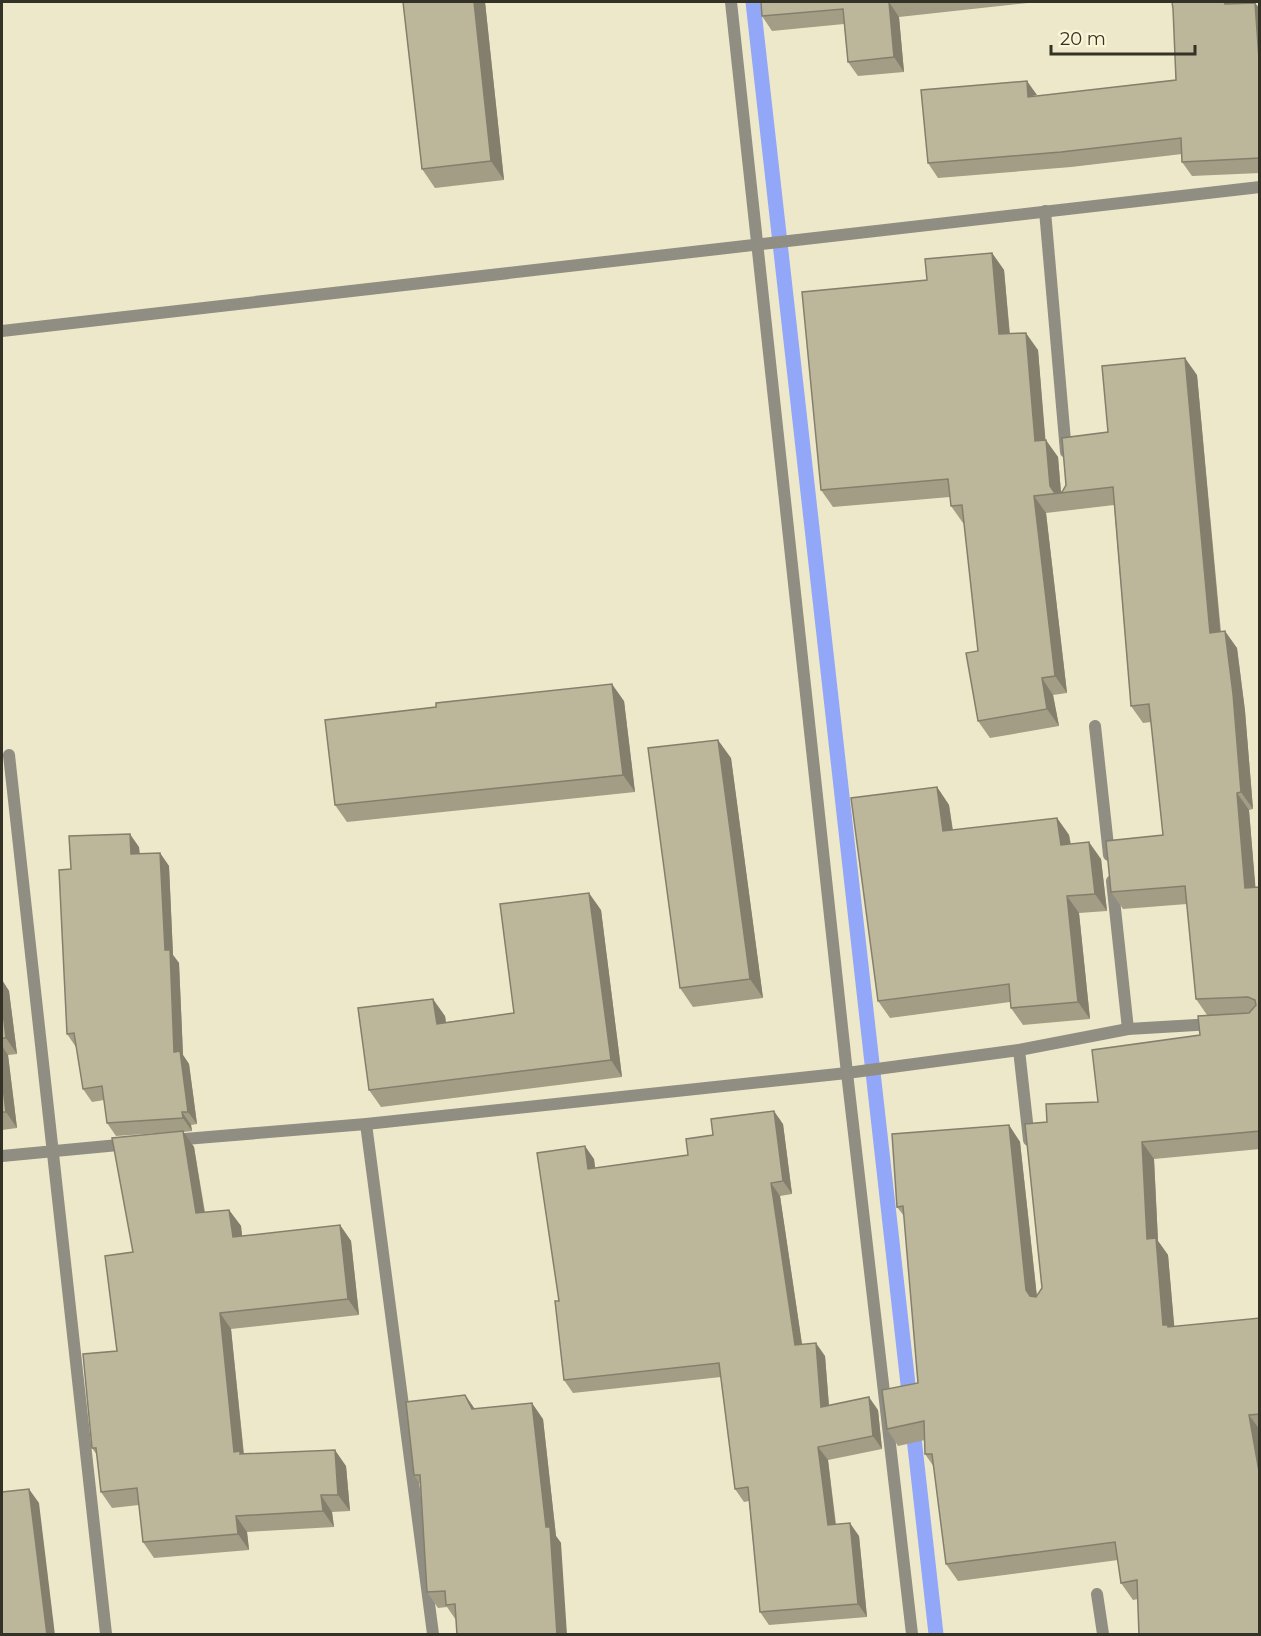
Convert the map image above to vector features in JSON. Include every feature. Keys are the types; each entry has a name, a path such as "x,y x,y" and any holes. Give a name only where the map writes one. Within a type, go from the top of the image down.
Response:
{"street":[{"path":"731,2 847,1072 912,1635"},
{"path":"2,331 1260,187"},
{"path":"1045,211 1067,467"},
{"path":"1095,726 1128,1029"},
{"path":"9,755 106,1635"},
{"path":"2,1156 366,1124 881,1068 1019,1050 1128,1029 1224,1024"},
{"path":"1019,1050 1030,1155"},
{"path":"366,1124 433,1635"},
{"path":"1097,1594 1103,1635"}],"building":[{"path":"403,2 474,2 491,161 422,169"},
{"path":"761,2 889,2 894,57 848,62 843,9 762,16"},
{"path":"1172,2 1255,3 1260,73 1260,158 1182,162 1181,138 1061,152 928,163 921,90 1027,81 1028,97 1176,80"},
{"path":"992,253 999,334 1026,333 1035,441 1046,440 1050,486 1054,492 1062,492 1066,485 1062,438 1108,432 1102,366 1185,358 1210,633 1225,631 1233,694 1241,792 1237,793 1245,888 1260,887 1260,1131 1142,1142 1147,1239 1156,1238 1163,1325 1168,1325 1168,1327 1260,1318 1260,1414 1249,1415 1260,1477 1260,1635 1139,1635 1137,1580 1121,1583 1115,1542 946,1564 932,1454 925,1454 924,1421 887,1429 882,1390 918,1383 903,1206 897,1207 892,1134 1009,1125 1026,1290 1030,1296 1036,1297 1042,1288 1025,1124 1047,1122 1046,1104 1098,1102 1092,1050 1200,1035 1198,1016 1249,1013 1256,1005 1255,1000 1248,997 1196,999 1185,886 1111,892 1106,841 1163,835 1149,704 1131,706 1113,487 1034,496 1055,676 1042,678 1047,709 978,721 966,653 978,651 962,505 951,506 948,479 821,490 802,292 927,280 925,259"},
{"path":"612,684 623,775 335,805 325,720 436,707 436,703"},
{"path":"718,740 750,979 680,988 648,748"},
{"path":"937,787 943,831 1057,818 1061,845 1089,842 1095,894 1067,896 1078,1002 1011,1008 1009,984 878,1001 851,798"},
{"path":"130,834 131,854 160,853 165,950 170,950 174,1052 180,1051 188,1112 182,1112 183,1118 107,1123 102,1086 83,1089 74,1033 67,1034 59,870 71,869 69,836"},
{"path":"589,893 611,1060 369,1090 358,1008 433,999 437,1024 514,1013 500,904"},
{"path":"2,1003 6,1038 2,1038"},
{"path":"2,1079 6,1112 2,1112"},
{"path":"774,1111 783,1181 771,1183 795,1345 816,1343 821,1407 869,1397 873,1436 818,1447 828,1525 850,1523 858,1604 760,1612 748,1487 735,1489 719,1363 564,1380 555,1301 559,1301 537,1153 585,1146 588,1169 688,1155 686,1139 713,1135 711,1119"},
{"path":"183,1131 196,1213 229,1210 233,1237 340,1225 348,1299 220,1313 234,1452 240,1451 240,1454 335,1450 338,1495 321,1495 323,1511 236,1516 238,1534 143,1542 137,1488 101,1492 96,1448 92,1448 83,1354 117,1351 105,1256 133,1252 112,1138"},
{"path":"465,1395 472,1409 532,1403 546,1527 550,1527 557,1635 457,1635 455,1604 446,1605 445,1591 427,1592 420,1475 414,1475 406,1402"},
{"path":"29,1489 47,1635 2,1635 2,1492"}],"waterway":[{"path":"753,2 936,1634"}]}
